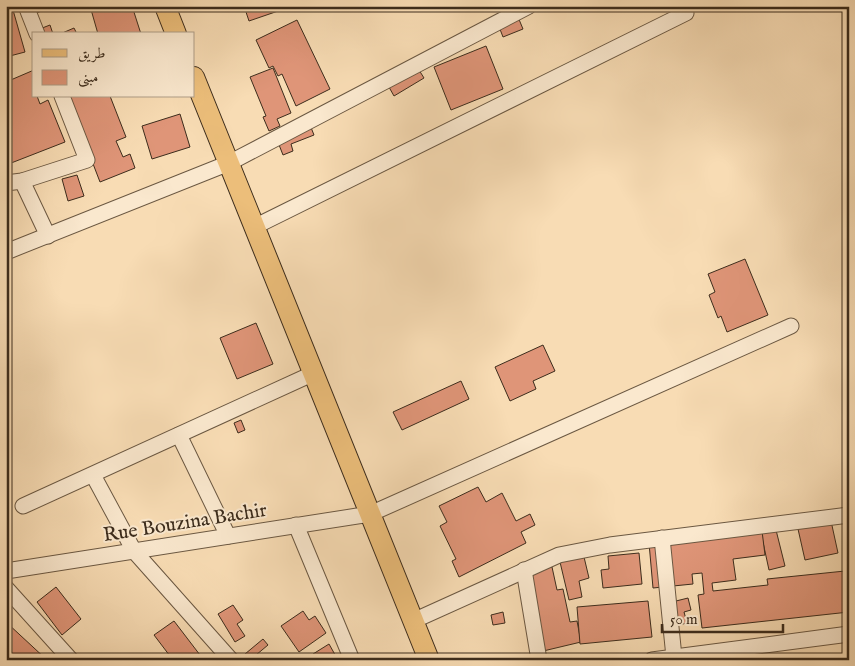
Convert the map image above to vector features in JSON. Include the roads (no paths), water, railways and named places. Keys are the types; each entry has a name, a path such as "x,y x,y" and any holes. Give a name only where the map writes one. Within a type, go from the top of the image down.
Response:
{"main road":[{"path":"165,6 175,32"},
{"path":"195,80 312,374 429,660"}],"street":[{"path":"26,6 36,32"},
{"path":"6,252 228,163 529,6"},
{"path":"254,227 686,13"},
{"path":"6,183 22,181 87,160 63,98"},
{"path":"22,181 48,236"},
{"name":"Rue Bouzina Bachir","path":"6,571 370,514 791,326"},
{"path":"23,506 312,374"},
{"path":"179,435 228,536"},
{"path":"93,474 134,551 228,659"},
{"path":"413,621 558,555 662,538 849,516"},
{"path":"296,525 352,660"},
{"path":"662,538 674,657"},
{"path":"524,570 539,660"},
{"path":"6,588 71,660"},
{"path":"652,660 674,657 731,655 849,634"}]}
